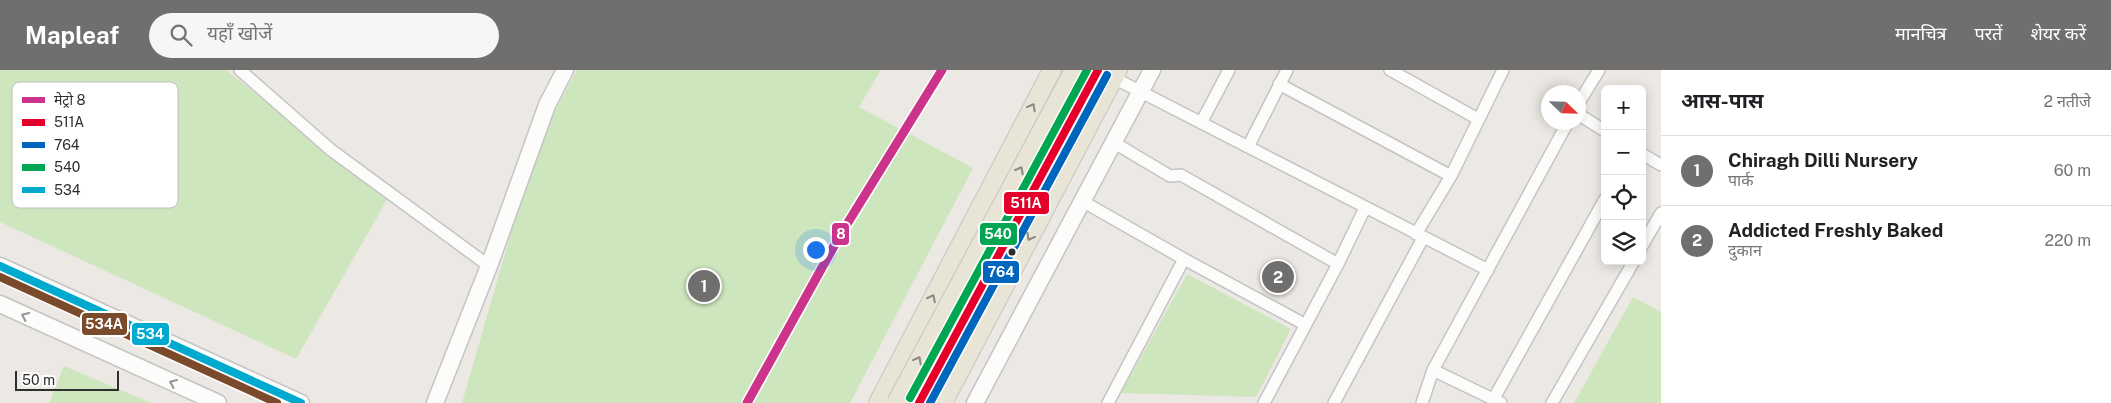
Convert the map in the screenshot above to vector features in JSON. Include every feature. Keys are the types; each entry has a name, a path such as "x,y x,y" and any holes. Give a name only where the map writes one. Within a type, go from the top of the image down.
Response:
{"main road":[{"path":"878,403 1052,70"},
{"path":"896,403 1074,70"},
{"path":"943,403 1015,267 1110,73"},
{"path":"919,403 1110,73"},
{"path":"963,239 1015,267"}],"street":[{"path":"240,70 331,150 489,266"},
{"path":"435,403 489,266 547,105 565,70"},
{"path":"975,403 1152,70"},
{"path":"1201,123 1229,70"},
{"path":"1248,147 1287,70"},
{"path":"1390,70 1478,119"},
{"path":"1334,403 1504,70"},
{"path":"1586,90 1598,70"},
{"path":"1110,73 1201,123 1488,270"},
{"path":"1279,84 1451,176"},
{"path":"1586,119 1601,128"},
{"path":"1422,403 1433,370 1564,130"},
{"path":"1113,142 1170,176 1181,175 1338,264"},
{"path":"1646,156 1661,165"},
{"path":"1082,201 1184,260 1304,324"},
{"path":"1433,370 1497,401 1601,206"},
{"path":"1264,403 1304,324 1338,264 1365,208"},
{"path":"1646,239 1661,213"},
{"path":"1108,403 1184,260"},
{"path":"1552,403 1632,265"},
{"path":"0,266 301,403"},
{"path":"0,304 218,403"}],"green space":[{"path":"0,70 226,70 388,198 296,359 0,222"},
{"path":"577,70 881,70 859,107 973,168 850,403 462,403 536,146"},
{"path":"1187,274 1291,329 1256,397 1121,393"},
{"path":"1633,297 1661,312 1661,403 1574,403"},
{"path":"64,366 151,403 49,403"}],"metro line":[{"name":"8","path":"747,403 839,237 942,70"}],"transit line":[{"name":"540","path":"910,398 1087,70"},
{"name":"511A","path":"919,403 1098,70"},
{"name":"764","path":"930,403 1107,75"},
{"name":"534","path":"0,266 301,403"},
{"name":"534A","path":"0,277 277,403"}],"place":[{"name":"Addicted Freshly Baked","path":"1278,277"},
{"name":"Chiragh Dilli Nursery","path":"704,286"}]}
